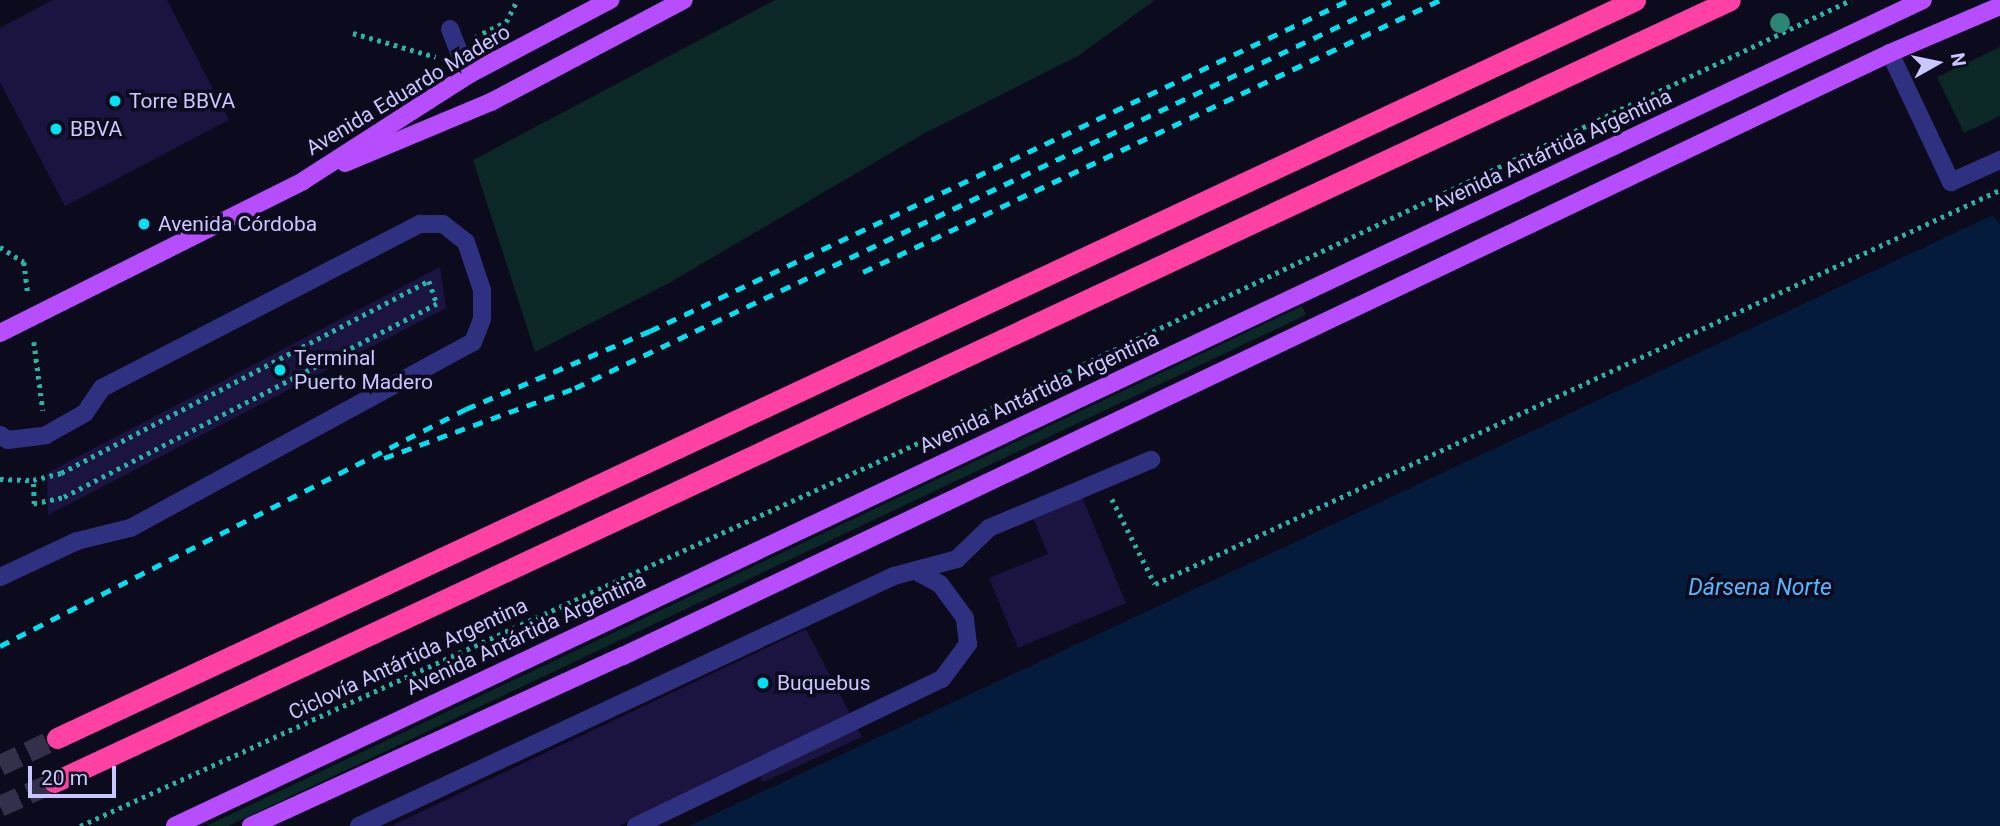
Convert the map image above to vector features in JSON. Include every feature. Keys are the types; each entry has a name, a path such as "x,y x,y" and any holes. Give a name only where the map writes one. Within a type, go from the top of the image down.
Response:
{"highway":[{"path":"57,738 1635,0"},
{"path":"54,782 1730,0"}],"main road":[{"name":"Avenida Eduardo Madero","path":"303,181 468,75 610,0"},
{"name":"Avenida Eduardo Madero","path":"0,333 303,181 491,102 684,0"},
{"name":"Avenida Antártida Argentina","path":"175,826 1923,0"},
{"path":"251,826 623,656 1890,53 2000,6"}],"lane":[{"path":"450,29 468,75"},
{"path":"1890,53 1951,182 2000,160"},
{"path":"0,435 8,440 46,435 85,413 102,388 420,223 443,224 466,242 482,290 482,319 472,342 130,528 77,541 0,577"},
{"path":"359,826 894,576 919,573 973,549 989,527 1151,460"},
{"path":"636,826 942,680 968,644 965,618 940,584 919,573"},
{"path":"393,826 399,806"}],"path":[{"path":"506,22 517,0"},
{"name":"Ciclovía Antártida Argentina","path":"80,826 899,452 1851,0"},
{"path":"1102,480 1155,584 2000,190"},
{"path":"0,479 33,480 61,473 429,281 437,304 62,498 34,504 33,480"}],"green space":[{"path":"775,0 1155,0 1078,56 925,133 669,283 535,352 473,160"},
{"path":"2000,47 2000,116 1964,133 1937,77"},
{"path":"1302,306 1306,315 228,826 206,826"}],"water":[{"name":"Dársena Norte","path":"1993,215 2000,224 2000,826 689,826"}],"building":[{"name":"Torre BBVA","path":"53,0 167,0 229,120 65,206 0,82 0,28"},
{"path":"440,267 446,308 48,515 47,473"},
{"path":"1082,497 1126,603 1018,648 989,578 1048,554 1033,518"},
{"name":"Buquebus","path":"806,629 862,737 763,782 754,761 619,826 391,826"}],"tunnel":[{"path":"0,765 57,738"},
{"path":"0,806 54,782"}],"railway":[{"path":"0,646 466,409 650,331 1349,0"},
{"path":"384,458 575,388 1394,0"},
{"path":"863,272 1440,0"}],"place":[{"name":"Torre BBVA","path":"115,101"},
{"name":"BBVA","path":"56,129"},
{"name":"Avenida Córdoba","path":"144,224"},
{"name":"Terminal Puerto Madero","path":"280,370"},
{"name":"Buquebus","path":"763,683"}]}
